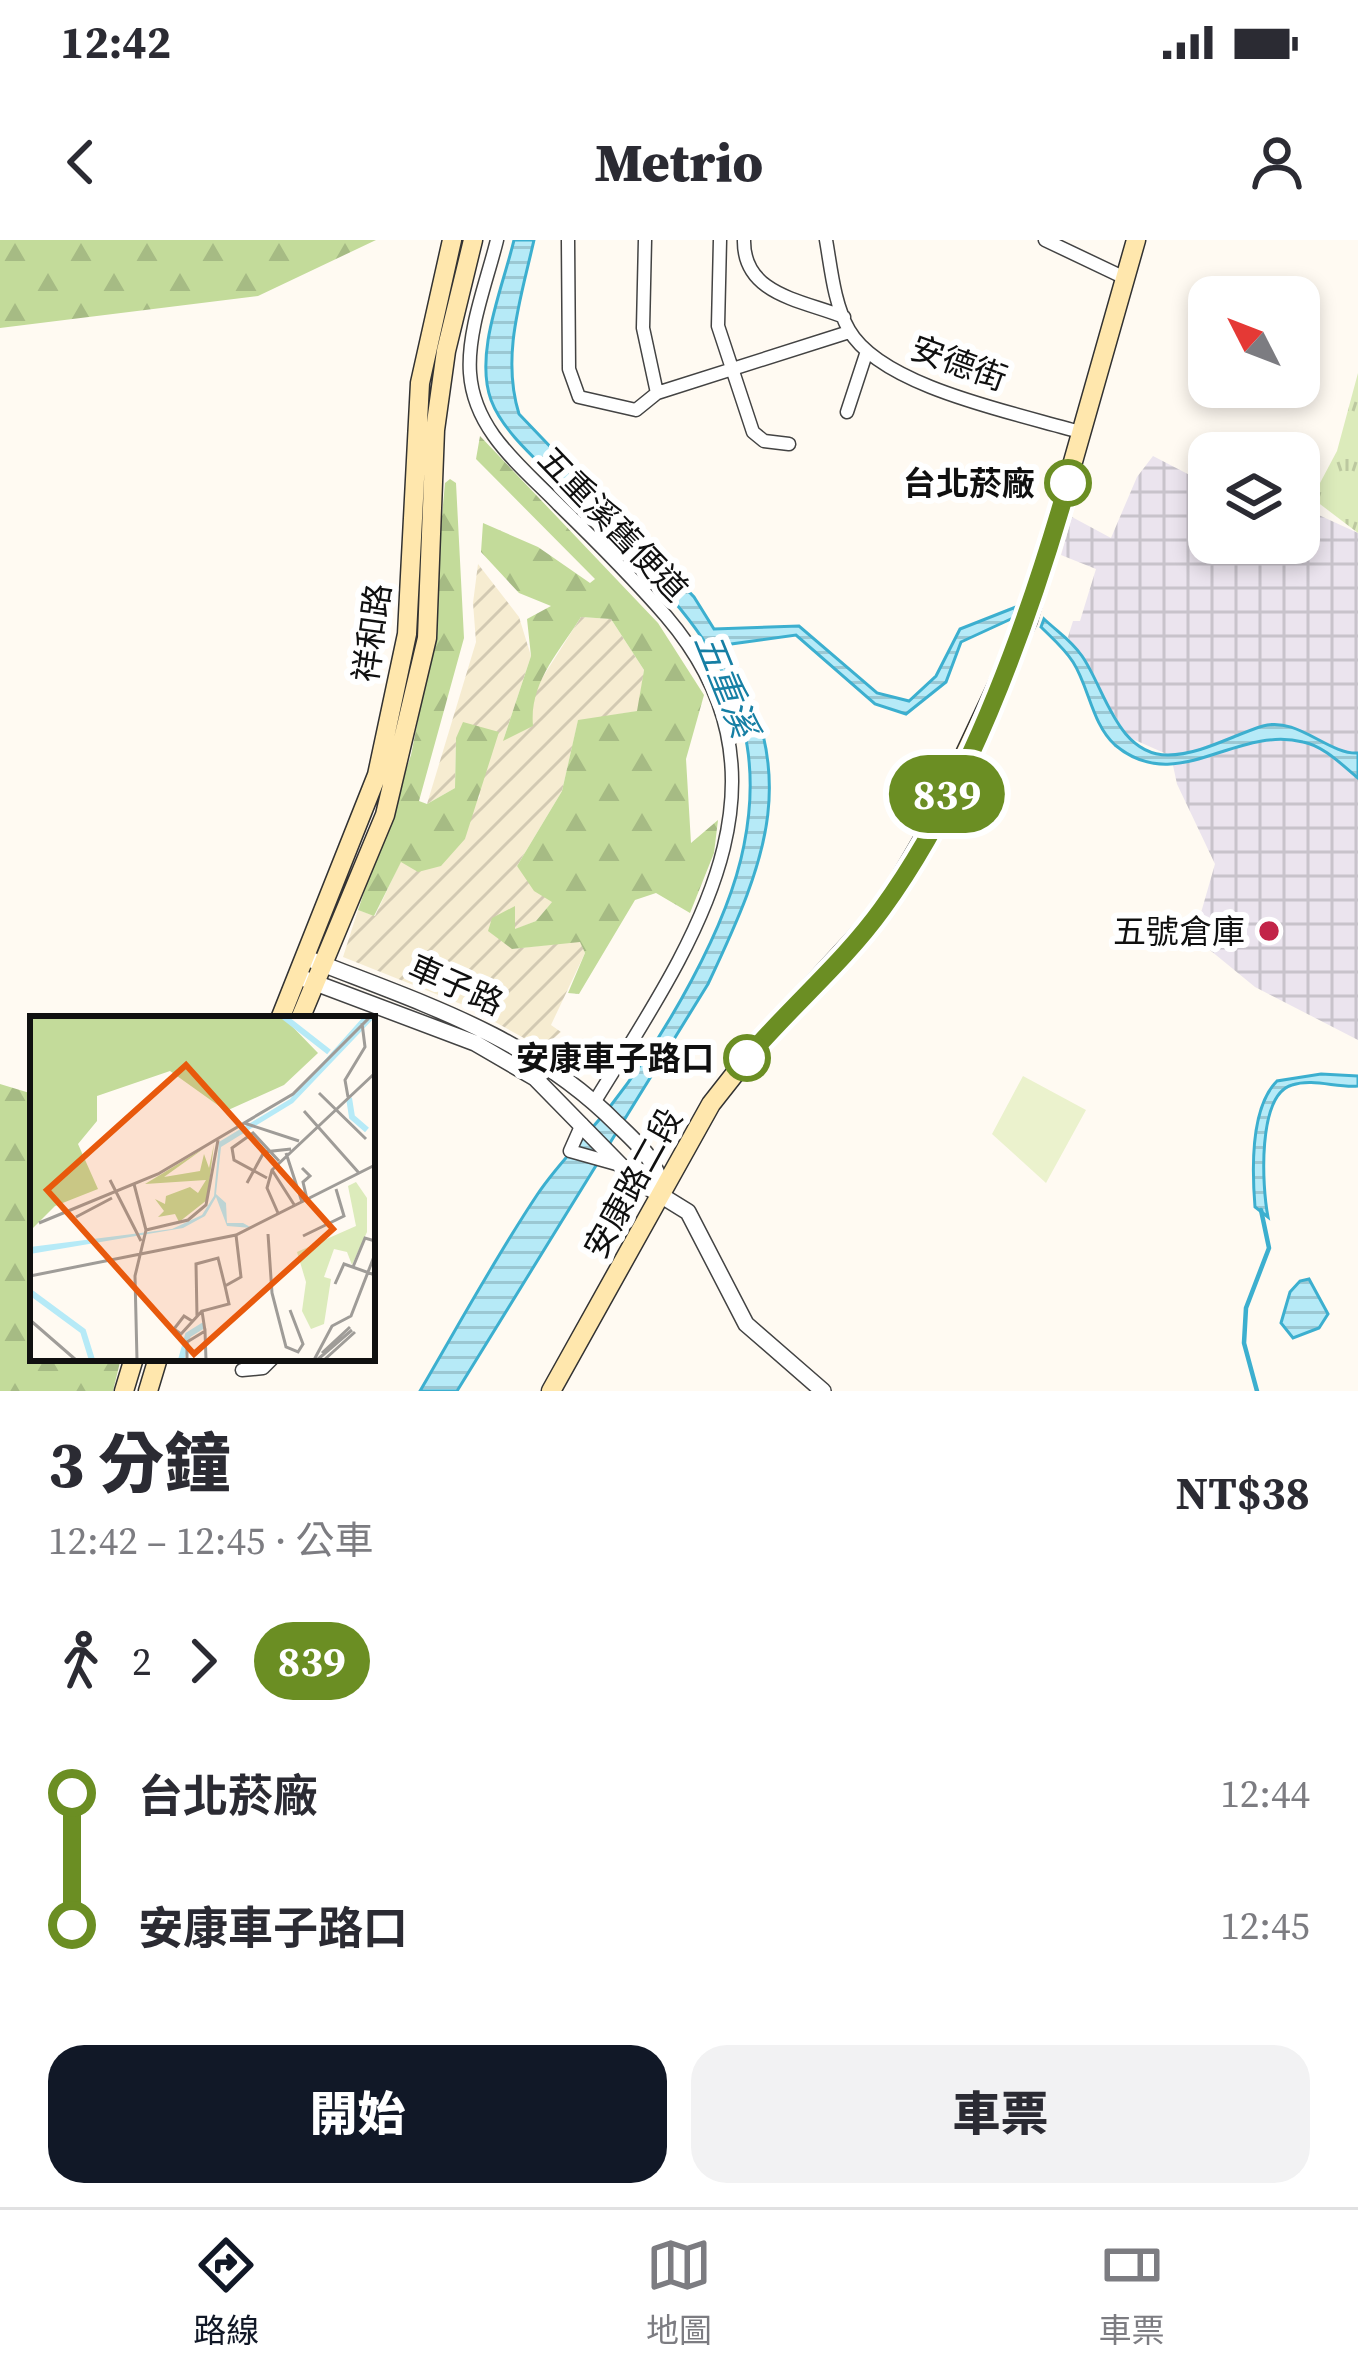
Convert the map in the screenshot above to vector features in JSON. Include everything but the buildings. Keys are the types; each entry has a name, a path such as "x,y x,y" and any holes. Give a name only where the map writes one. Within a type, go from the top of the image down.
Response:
{"main road":[{"name":"祥和路","path":"301,1016 311,971 373,790 407,634 420,383 452,240"},
{"name":"祥和路","path":"282,1016 311,971 385,815 427,638 435,430 446,351 473,240"},
{"name":"安康路二段","path":"551,1391 734,1073 883,908 932,824 1028,620 1127,280 1130,242"},
{"path":"124,1391 133,1361"},
{"path":"138,1391 147,1361"},
{"path":"148,1391 157,1361"},
{"path":"159,1391 167,1361"}],"street":[{"name":"五重溪舊便道","path":"497,240 469,370 485,426 667,617 710,683 727,723 732,761 732,816 722,868 667,984 595,1101"},
{"path":"568,240 569,369 579,397 636,410 657,393 849,332"},
{"path":"645,240 643,328 657,393"},
{"path":"719,240 718,326 753,432 771,444 790,444"},
{"path":"744,240 743,261 760,285 844,317"},
{"name":"安德街","path":"826,240 849,332 867,351 901,374 1082,433"},
{"path":"1045,240 1127,280"},
{"path":"847,412 867,351"},
{"name":"車子路","path":"311,971 484,1028 595,1101 657,1163 662,1191"},
{"name":"車子路","path":"311,971 475,1043 535,1078 620,1166 639,1183 662,1191 697,1223 746,1324 824,1391"},
{"path":"582,1123 571,1151 620,1166"},
{"path":"242,1370 263,1368 270,1361"}],"shaded area":[{"path":"1153,456 1188,474 1188,564 1320,564 1320,516 1358,533 1358,1040 1255,987 1194,937 1215,864 1177,784 1171,756 1128,737 1068,637 1073,621 1080,621 1096,569 1061,555 1072,517 1111,538 1137,477"},
{"path":"478,564 519,617 531,656 504,738 581,617 611,619 644,670 638,711 578,721 562,791 517,866 553,901 536,921 514,930 515,908 512,949 580,941 585,953 551,1025 561,1032 542,1048 466,1006 343,957 358,910 375,916 401,861 465,839 468,815 480,796 456,738 455,788 427,804 476,642 473,603"}],"green space":[{"path":"0,240 376,240 258,296 0,328"},
{"path":"1358,373 1358,533 1320,504 1320,483 1337,451"},
{"path":"480,436 658,623 704,695 686,759 691,843 718,820 714,853 690,913 656,893 635,900 579,994 568,993 585,953 580,942 512,949 488,931 492,918 515,906 515,929 536,921 552,902 534,891 517,866 562,791 578,720 637,711 644,670 611,619 581,617 541,682 533,726 503,741 531,656 527,619 551,606 519,593 481,552 483,523 538,547 590,583 595,579 476,459"},
{"path":"450,479 456,483 464,638 419,801 427,804 455,788 456,738 463,722 499,732 465,839 441,866 418,872 401,862 374,916 358,910 411,755 428,670 445,483"},
{"path":"1023,1076 1086,1110 1046,1183 992,1134"},
{"path":"0,1084 30,1093 30,1361 120,1361 113,1391 0,1391"}],"water":[{"name":"五重溪","path":"514,240 534,240 512,349 519,414 694,597 714,629 799,626 877,693 909,701 936,676 960,629 1016,607 1013,618 961,642 946,682 906,714 875,704 796,635 724,645 763,734 769,775 768,815 747,895 708,984 457,1391 420,1391 537,1195 632,1077 692,980 736,877 750,785 745,732 729,685 705,642 639,562 522,445 491,400 488,341"},
{"path":"1044,619 1082,656 1124,732 1151,752 1192,752 1276,724 1358,753 1358,778 1318,747 1278,739 1184,762 1138,759 1107,736 1073,662 1041,627"},
{"path":"1321,1074 1358,1076 1358,1086 1300,1083 1281,1092 1267,1123 1264,1185 1268,1217 1255,1207 1254,1192 1255,1140 1262,1107 1277,1081"},
{"path":"1309,1279 1328,1314 1319,1328 1293,1338 1281,1323 1290,1292"}],"waterway":[{"path":"1257,1391 1244,1343 1246,1308 1269,1248 1261,1210"}],"bus line":[{"name":"839","path":"747,1058 883,908 932,824 1028,620 1068,483"}],"place":[{"name":"台北菸廠","path":"1068,483"},
{"name":"五號倉庫","path":"1269,931"},
{"name":"安康車子路口","path":"747,1058"}]}
